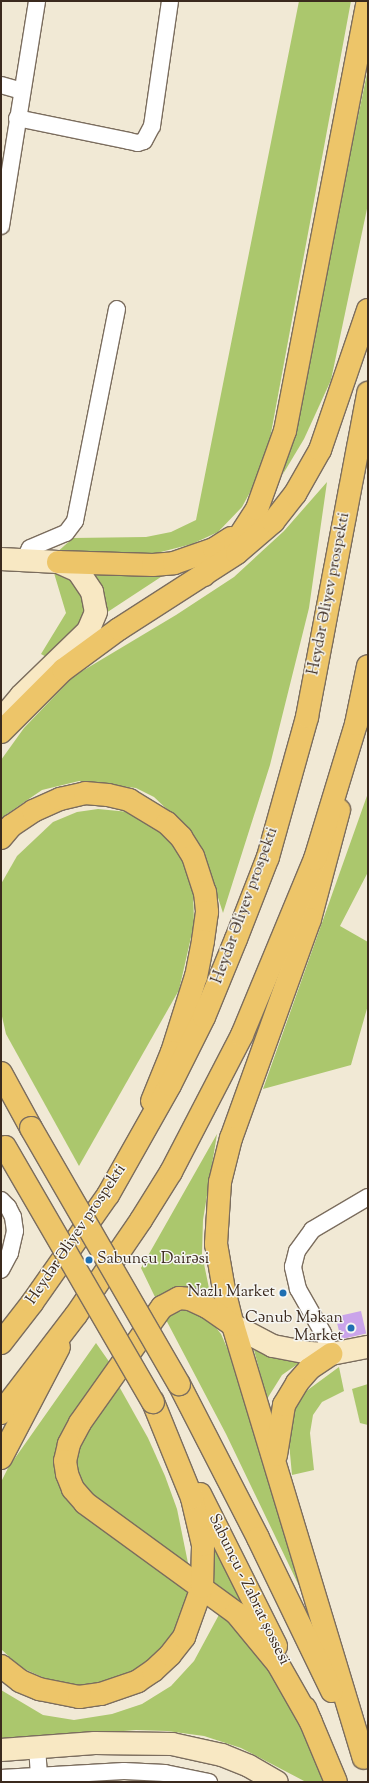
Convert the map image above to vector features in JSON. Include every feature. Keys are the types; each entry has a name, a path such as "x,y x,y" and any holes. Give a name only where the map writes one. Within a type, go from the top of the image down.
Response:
{"main road":[{"path":"204,575 223,557 248,524 268,485 287,424 368,1"},
{"path":"1,732 33,697 63,670 119,628 204,575 253,540 272,522 307,475 336,408 368,310"},
{"name":"Heydər Əliyev prospekti","path":"1,1342 32,1303 108,1195 170,1085 204,1017 268,857 308,717 368,393"},
{"path":"58,562 153,565 174,563 214,549 248,524"},
{"path":"366,1763 274,1465 233,1325 216,1244 220,1182 231,1138 291,976 318,892 336,823 368,666"},
{"path":"1,1413 76,1316 171,1172 242,1035 315,859 356,724"},
{"path":"1,838 11,826 33,811 60,799 85,793 108,795 129,800 167,823 181,837 193,856 205,892 207,912 196,976 172,1052 133,1150"},
{"path":"1,1074 179,1384 258,1538 366,1763"},
{"path":"1,1666 20,1681 59,1694 79,1697 120,1689 138,1681 170,1655 184,1636 202,1587 203,1545 192,1498 153,1402 3,1144"},
{"path":"233,1325 207,1307 190,1299 179,1298 162,1307 80,1423 69,1444 65,1461 73,1489 85,1503 236,1613 260,1640 311,1722"},
{"path":"1,1458 76,1316"},
{"path":"274,1465 284,1405 305,1374 331,1354"},
{"name":"Sabunçu - Zabrat şossesi","path":"153,1402 237,1566 311,1722 336,1782"}],"street":[{"path":"1,226 37,1"},
{"path":"18,118 134,142 144,140 152,126 170,1"},
{"path":"1,85 22,90"},
{"path":"24,560 30,548 51,542 66,533 74,521 117,309"},
{"path":"1,559 58,562 78,571 88,582 96,601 94,623 78,642 21,696 1,720"},
{"path":"331,1354 323,1333 294,1279 294,1262 303,1240 312,1230 368,1197"},
{"path":"1,1200 8,1207 13,1217 15,1231 10,1253 1,1270"},
{"path":"233,1325 273,1346 309,1353 331,1354 368,1347"},
{"path":"1,1750 103,1742 172,1744 222,1755 249,1766 277,1782"},
{"path":"37,1747 38,1775"},
{"path":"1,1778 21,1779 38,1775 124,1771 209,1782"}],"green space":[{"path":"299,1 351,1 269,444 261,472 242,507 218,532 192,544 153,554 107,556 55,554 73,538 146,537 171,532 196,520"},
{"path":"368,69 368,204 331,380 304,439 283,474"},
{"path":"327,482 309,608 270,765 223,913 210,873 193,834 154,797 136,788 79,781 42,790 1,818 1,760 24,728 74,676 176,615 234,577 284,531"},
{"path":"90,571 170,571 103,615 103,591 96,577"},
{"path":"54,573 73,582 81,589 86,618 48,658 41,654 66,613"},
{"path":"368,793 368,872 340,926 368,942 368,1005 351,1065 263,1089"},
{"path":"98,809 129,812 156,825 181,854 193,889 194,924 179,990 79,1166 6,1034 1,1012 1,884 17,856 53,822 77,812"},
{"path":"217,1134 203,1220 202,1254 211,1298 201,1290 184,1288 155,1297 141,1268"},
{"path":"185,1310 197,1312 210,1320 221,1334 228,1350 301,1590 226,1434 164,1316"},
{"path":"96,1343 110,1363 60,1438 55,1463 190,1593 181,1626 147,1666 116,1681 79,1688 53,1682 20,1667 1,1649 1,1482 8,1468"},
{"path":"254,1350 271,1356 302,1361 282,1375 267,1399"},
{"path":"339,1367 344,1391 322,1402 313,1415 310,1433 314,1470 292,1475 288,1432 293,1411 305,1392"},
{"path":"116,1381 148,1438 165,1476 177,1509 189,1568 91,1495 80,1480 75,1464 77,1442"},
{"path":"368,1384 368,1425 360,1423 352,1389"},
{"path":"211,1537 247,1611 213,1584"},
{"path":"221,1611 261,1656 292,1709 324,1782 306,1782 241,1748 204,1736 167,1731 136,1730 1,1741 1,1690 43,1715 74,1720 112,1714 142,1704 171,1686 194,1661"}],"building":[{"path":"361,1311 366,1333 341,1339 336,1317"}],"place":[{"name":"Sabunçu Dairəsi","path":"89,1260"},
{"name":"Nazlı Market","path":"283,1293"},
{"name":"Cənub Məkan Market","path":"351,1328"}]}
